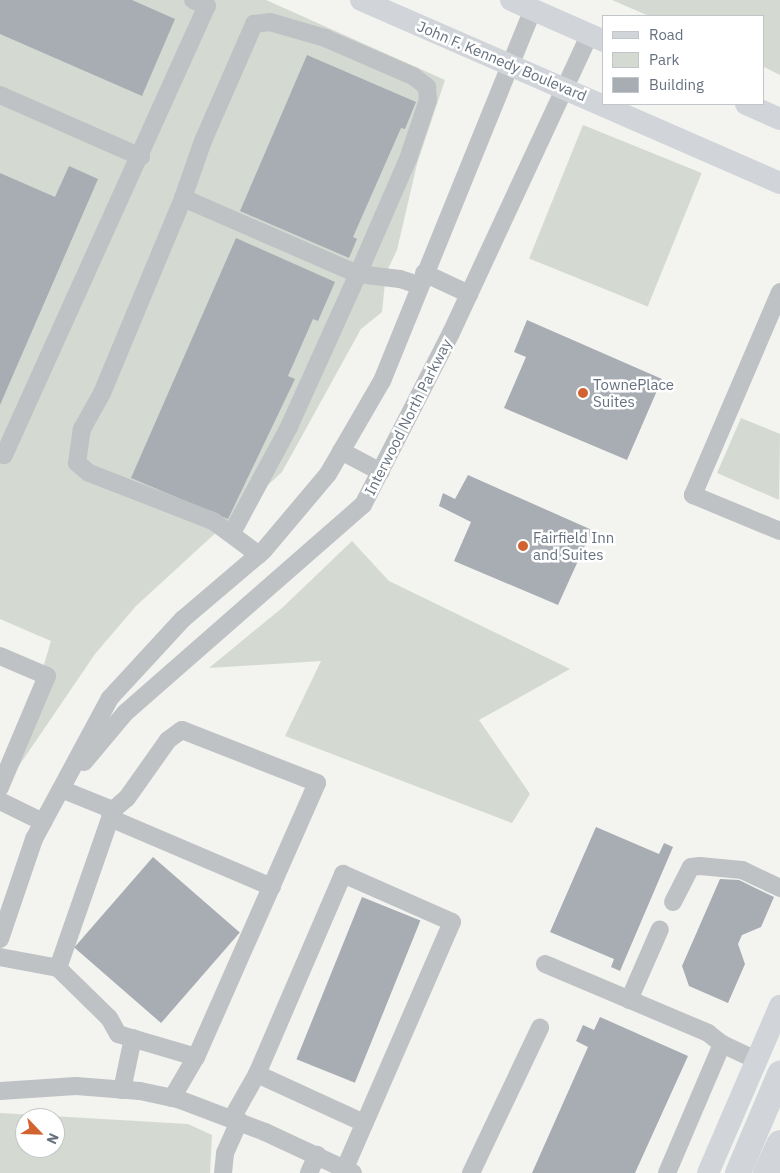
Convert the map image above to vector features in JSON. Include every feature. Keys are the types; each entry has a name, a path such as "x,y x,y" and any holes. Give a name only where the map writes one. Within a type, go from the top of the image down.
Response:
{"highway":[{"path":"738,1173 780,1074"},
{"path":"766,1173 780,1143"}],"main road":[{"name":"John F. Kennedy Boulevard","path":"361,0 602,105"},
{"path":"511,0 597,37"},
{"name":"John F. Kennedy Boulevard","path":"603,105 780,183"},
{"path":"748,105 780,119"},
{"path":"708,1173 780,1006"}],"street":[{"path":"0,454 4,455 141,157 203,2"},
{"name":"Interwood North Parkway","path":"0,939 15,889 43,822 110,698 183,619 259,555 328,474 382,381 533,10"},
{"path":"232,533 288,427 358,274 408,159 428,100 427,87 413,76 325,38 270,22 254,24 202,140 183,198 102,393 82,429 77,463 89,473 183,508 232,533 259,555"},
{"name":"Interwood North Parkway","path":"61,789 125,713 363,505 469,294 564,88 597,37"},
{"path":"0,96 141,157"},
{"path":"183,198 358,274 422,279 469,294"},
{"path":"780,292 693,495 780,531"},
{"path":"341,451 381,472"},
{"path":"0,656 47,676 0,787"},
{"path":"58,968 112,814 127,798 168,740 182,730 317,783 196,1057 172,1098"},
{"path":"61,789 272,887"},
{"path":"0,801 43,822"},
{"path":"673,902 691,867 700,866 742,870 780,888"},
{"path":"0,1090 76,1086 122,1090 172,1098 235,1119 349,1170 364,1123 452,922 343,874 257,1074 235,1119 225,1153 223,1173"},
{"path":"629,1000 660,929"},
{"path":"0,957 58,968 109,1018 118,1034 196,1057"},
{"path":"545,964 708,1032 722,1044 756,1060"},
{"path":"471,1173 540,1028"},
{"path":"122,1090 133,1038"},
{"path":"666,1173 722,1044"},
{"path":"257,1074 364,1123"},
{"path":"309,1173 317,1155"}],"green space":[{"path":"0,0 266,0 445,80 417,164 397,250 386,273 382,312 361,329 282,472 136,606 95,654 10,779 51,641 0,619"},
{"path":"612,0 780,0 780,75 765,68 765,15 647,15"},
{"path":"583,125 702,173 648,306 529,259"},
{"path":"741,418 780,434 779,500 717,473"},
{"path":"352,541 389,581 570,669 479,720 530,794 512,823 285,736 321,661 209,668 282,608"},
{"path":"0,1113 15,1114 15,1158 65,1158 65,1117 188,1124 212,1135 210,1173 0,1173"}],"building":[{"path":"0,0 132,0 175,19 142,96 0,34"},
{"path":"307,55 416,102 405,129 401,128 353,237 357,239 349,258 240,211"},
{"path":"69,166 98,179 0,405 0,173 55,197"},
{"path":"236,238 335,282 318,321 313,319 288,376 295,379 228,519 131,478"},
{"name":"TownePlace Suites","path":"527,320 662,379 627,460 504,408 526,357 514,352"},
{"name":"Fairfield Inn and Suites","path":"468,475 592,530 558,605 454,561 471,522 439,506 443,493 455,499"},
{"path":"596,827 659,854 664,843 673,847 620,971 611,967 614,959 550,932"},
{"path":"153,857 240,932 161,1023 74,948"},
{"path":"720,879 739,880 774,897 761,927 742,935 738,944 745,964 728,1003 689,986 682,966"},
{"path":"362,897 420,921 355,1083 296,1059"},
{"path":"600,1017 688,1056 635,1173 532,1173 588,1047 576,1041 583,1025 594,1030"}],"place":[{"name":"TownePlace Suites","path":"583,393"},
{"name":"Fairfield Inn and Suites","path":"523,546"}]}
